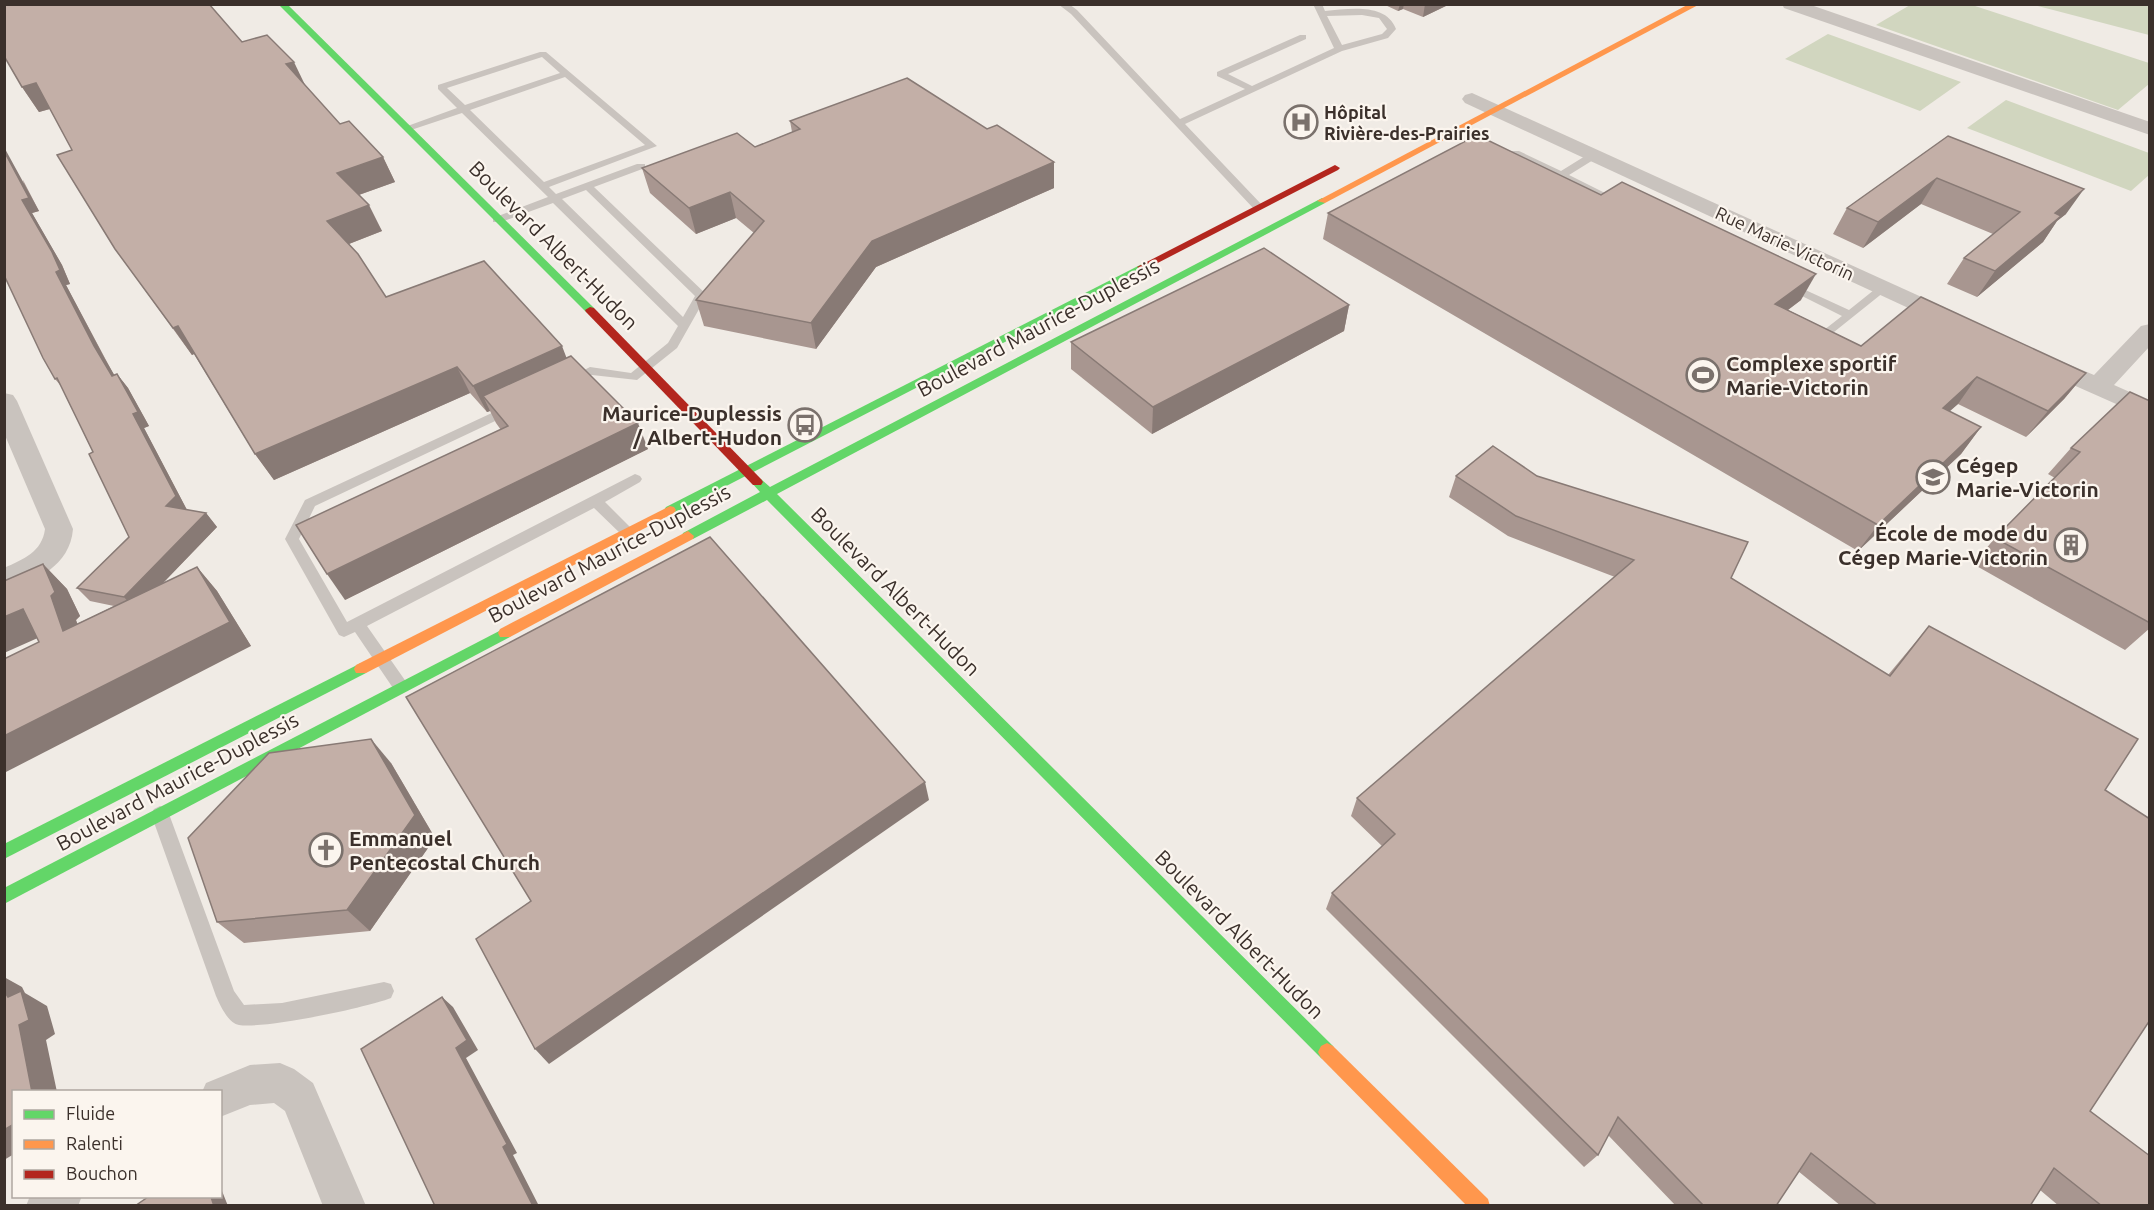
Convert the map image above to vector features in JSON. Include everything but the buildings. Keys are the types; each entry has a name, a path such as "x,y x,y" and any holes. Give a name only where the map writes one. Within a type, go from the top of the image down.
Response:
{"street":[{"name":"Boulevard Albert-Hudon","path":"282,4 497,220 648,367 767,493 1482,1206"},
{"name":"Boulevard Maurice-Duplessis","path":"4,897 1239,245 1493,99 1695,4"},
{"path":"1790,4 2150,129"},
{"name":"Rue Marie-Victorin","path":"1466,101 1493,99 1594,155 1967,327"},
{"name":"Boulevard Maurice-Duplessis","path":"4,852 1346,162"},
{"path":"2098,387 2150,331"},
{"path":"2019,351 2150,411"},
{"path":"4,401 59,529 59,540 54,551 34,567 4,580"},
{"path":"235,1091 280,1083 298,1097 345,1206"}],"lane":[{"path":"1062,4 1074,12 1258,207"},
{"path":"1179,123 1339,49 1384,36 1392,29 1392,24 1386,17 1374,14 1319,9 1339,49"},
{"path":"1252,89 1220,74 1303,37"},
{"path":"543,186 651,146 543,54 441,87 684,325"},
{"path":"406,128 566,74"},
{"path":"1515,153 1626,206"},
{"path":"1562,175 1594,155"},
{"path":"497,220 641,165"},
{"path":"558,386 590,371 633,377 673,345 701,295 587,186"},
{"path":"1276,198 1300,212"},
{"path":"1216,230 1239,245"},
{"path":"1161,259 1183,274"},
{"path":"1776,279 1851,315"},
{"path":"1819,340 1883,288"},
{"path":"525,402 310,503 292,540 344,631 635,479"},
{"path":"595,501 628,532"},
{"path":"357,624 401,686"},
{"path":"160,814 226,996 239,1015 282,1013 384,991"}],"green space":[{"path":"1910,5 1972,5 2149,63 2149,84 2118,110 1876,25"},
{"path":"2034,5 2149,5 2149,35"},
{"path":"1828,34 1961,82 1920,111 1785,59"},
{"path":"2006,100 2149,153 2149,175 2131,191 1967,128"}],"traffic: fast":[{"path":"282,4 590,310"},
{"path":"688,536 1322,201"},
{"path":"670,510 1142,267"},
{"path":"757,482 1327,1052"},
{"path":"4,897 505,633"},
{"path":"4,852 361,669"}],"traffic: slow":[{"path":"1322,201 1696,4"},
{"path":"361,669 670,510"},
{"path":"505,633 688,536"},
{"path":"1327,1052 1481,1206"}],"traffic: jam":[{"path":"1142,267 1335,168"},
{"path":"590,310 757,482"}],"place":[{"name":"Hôpital Rivière-des-Prairies","path":"1301,122"},
{"name":"Complexe sportif Marie-Victorin","path":"1703,375"},
{"name":"Maurice-Duplessis / Albert-Hudon","path":"805,425"},
{"name":"Cégep Marie-Victorin","path":"1933,477"},
{"name":"École de mode du Cégep Marie-Victorin","path":"2071,545"},
{"name":"Emmanuel Pentecostal Church","path":"326,850"}]}
